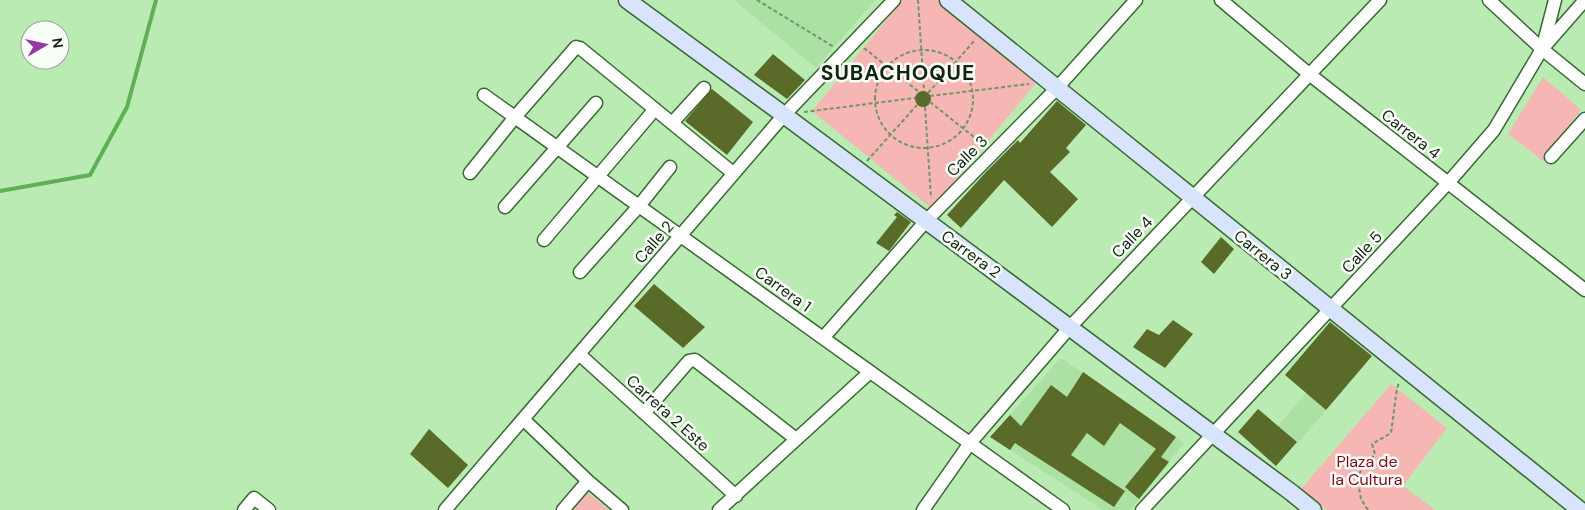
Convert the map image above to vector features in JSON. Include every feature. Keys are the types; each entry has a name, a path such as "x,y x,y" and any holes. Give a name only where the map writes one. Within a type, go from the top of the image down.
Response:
{"street":[{"name":"Carrera 2","path":"627,0 859,171 929,218 1313,510"},
{"name":"Calle 2","path":"445,510 784,114 894,0"},
{"name":"Carrera 3","path":"948,0 1580,510"},
{"name":"Calle 3","path":"823,338 929,218 993,153 1053,85 1136,0"},
{"name":"Carrera 4","path":"1221,0 1309,74 1585,290"},
{"name":"Calle 4","path":"923,510 970,443 1070,327 1380,0"},
{"path":"1488,0 1542,49 1585,84"},
{"path":"1542,49 1555,0"},
{"name":"Calle 5","path":"1142,510 1448,183 1494,130 1542,49 1585,0"},
{"path":"470,173 515,117 576,47 580,48 733,173"},
{"path":"672,123 704,88"},
{"name":"Carrera 1","path":"484,94 1063,510"},
{"path":"506,207 596,103"},
{"path":"544,240 655,109"},
{"path":"1551,157 1585,119"},
{"path":"580,272 639,206 670,167"},
{"name":"Carrera 2 Este","path":"579,354 736,496"},
{"path":"644,413 689,361 696,360 796,439"},
{"path":"719,510 870,372"},
{"path":"523,419 588,481 622,510"},
{"path":"563,510 588,481"},
{"path":"1292,493 1294,510"},
{"path":"244,510 254,498 269,510"}],"path":[{"path":"757,0 838,48"},
{"path":"918,0 924,91"},
{"path":"928,93 984,29"},
{"path":"855,41 919,92"},
{"path":"922,50 946,55 956,62 967,75 972,91 973,104 970,117 963,128 953,138 941,145 928,148 908,145 890,135 880,120 875,103 876,90 887,66 909,52 922,50"},
{"path":"930,96 1053,85"},
{"path":"784,114 915,98"},
{"path":"930,102 993,153"},
{"path":"859,171 917,105"},
{"path":"925,107 928,148 929,218"},
{"path":"1368,510 1361,499 1357,476 1375,454 1372,444 1391,433 1397,388 1406,370"}],"shaded area":[{"path":"734,0 875,0 816,68"},
{"path":"1061,358 1184,443 1130,510 1103,510 990,437"},
{"path":"1306,393 1326,410 1298,443 1278,426"}],"green space":[{"path":"903,0 937,0 1036,83 932,209 812,111"},
{"path":"1543,77 1581,110 1543,161 1508,134"},
{"name":"Plaza de la Cultura","path":"1391,384 1447,428 1403,486 1435,510 1327,510 1301,489"},
{"path":"587,492 609,510 572,510"}],"building":[{"path":"773,54 805,80 787,99 754,75"},
{"path":"712,89 753,122 727,155 685,121"},
{"path":"923,91 929,93 931,99 929,105 923,107 917,105 915,99 917,93"},
{"path":"1057,101 1086,125 1066,148 1070,152 1050,172 1078,199 1052,227 1004,180 961,228 947,215 1018,140 1020,143"},
{"path":"897,212 911,222 889,251 876,243 897,217 894,215"},
{"path":"1221,237 1234,249 1214,274 1201,262"},
{"path":"654,284 705,327 683,348 634,306"},
{"path":"1173,320 1193,334 1165,368 1133,347 1147,329 1159,335"},
{"path":"1330,322 1372,356 1326,410 1285,375"},
{"path":"1083,372 1176,437 1161,457 1169,462 1139,499 1125,487 1156,449 1120,423 1104,446 1087,433 1071,455 1125,491 1114,507 1015,443 1010,450 990,437 1010,415 1021,426 1051,385 1067,397"},
{"path":"1258,409 1297,442 1276,466 1238,432"},
{"path":"429,429 468,465 448,488 410,454"}],"waterway":[{"path":"0,191 90,175 127,107 156,0"}],"district":[{"name":"SUBACHOQUE","path":"898,73"}]}
